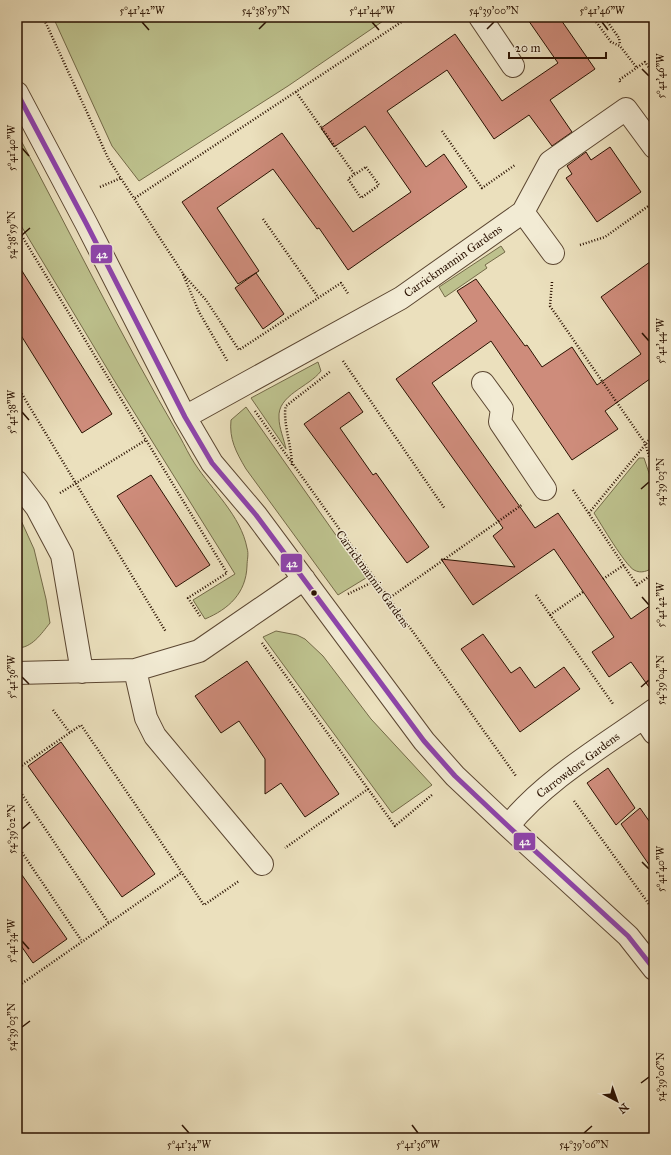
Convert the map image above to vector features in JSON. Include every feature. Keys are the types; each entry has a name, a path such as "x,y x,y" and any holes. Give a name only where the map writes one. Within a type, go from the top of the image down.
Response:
{"street":[{"path":"480,17 513,66"},
{"path":"17,94 87,225 185,417 212,463 256,515 424,741 455,776 628,936 654,969"},
{"name":"Carrickmannin Gardens","path":"185,417 401,298 523,212 550,162 626,109 654,147"},
{"path":"523,212 553,253"},
{"path":"483,383 502,409 500,422 545,489"},
{"path":"17,482 37,508 62,555 82,672"},
{"path":"17,673 135,670 199,651 304,580"},
{"path":"135,670 146,718 155,736 262,864"},
{"name":"Carrowdore Gardens","path":"508,826 519,812 557,778 645,722"}],"path":[{"path":"43,17 109,160 182,272 206,300 239,350 341,283 364,318"},
{"path":"135,198 409,17"},
{"path":"590,17 594,19 611,42 620,46 637,68"},
{"path":"604,17 619,38 620,46"},
{"path":"619,80 644,62 654,76"},
{"path":"296,92 355,174"},
{"path":"442,131 482,188"},
{"path":"366,167 379,185 361,198 348,180 355,174 366,167"},
{"path":"654,202 604,237 553,253 550,306 646,443 654,472"},
{"path":"263,219 318,297"},
{"path":"17,228 227,573 188,598 215,640"},
{"path":"182,272 199,312 229,363"},
{"path":"338,366 344,362"},
{"path":"292,465 292,449 284,413 286,406 332,370"},
{"path":"354,379 445,509"},
{"path":"17,386 180,657"},
{"name":"Carrickmannin Gardens","path":"252,407 512,772 537,796"},
{"path":"589,513 654,434"},
{"path":"76,482 146,440"},
{"path":"388,598 545,489 574,490 637,585 654,573"},
{"path":"603,579 624,565"},
{"path":"550,615 584,592"},
{"path":"536,595 550,615 645,722"},
{"path":"257,646 263,643 395,826 455,776"},
{"path":"53,710 70,733"},
{"path":"17,769 81,725 204,905 368,789"},
{"path":"17,787 108,922"},
{"path":"578,806 654,911"},
{"path":"17,845 81,940"},
{"path":"17,987 81,940 181,873"}],"green space":[{"path":"53,17 389,17 288,86 139,181 112,146"},
{"path":"17,133 117,324 191,457 232,514 244,536 248,555 246,576 240,592 229,605 205,619 193,600 235,574 114,380 17,219"},
{"path":"501,246 505,252 485,265 487,268 445,297 439,287"},
{"path":"318,362 321,371 316,377 288,397 280,410 280,426 286,449 251,398"},
{"path":"246,407 366,578 338,595 246,469 239,457 232,439 231,420"},
{"path":"639,458 644,458 654,488 654,567 642,572 634,570 625,561 594,513"},
{"path":"19,516 34,549 50,623 40,636 32,643 27,646 17,648 17,517"},
{"path":"276,631 297,635 305,639 323,656 371,719 432,785 392,813 263,637"}],"building":[{"path":"526,17 559,17 595,69 550,100 572,132 552,146 529,115 494,139 447,70 387,111 426,167 444,154 467,187 348,270 319,228 317,229 273,169 217,208 259,271 238,284 182,202 282,133 353,232 411,192 365,126 334,147 321,128 455,34 502,101 558,63"},
{"path":"610,147 641,192 597,222 566,178 572,174 567,166 586,152 591,160"},
{"path":"654,259 654,376 605,411 618,429 572,460 491,341 432,383 535,528 558,513 631,619 654,603 654,694 631,662 609,677 592,652 614,637 554,549 473,605 441,559 515,567 493,536 503,528 396,379 477,321 457,291 476,279 525,346 527,345 542,367 572,347 597,385 641,354 601,297"},
{"path":"17,263 112,414 82,433 17,329"},
{"path":"256,273 284,314 263,329 235,288"},
{"path":"349,392 363,412 340,428 373,475 376,473 429,547 407,563 304,424"},
{"path":"151,475 210,565 176,587 117,496"},
{"path":"483,634 511,673 520,667 535,688 564,667 580,689 520,732 461,649"},
{"path":"247,661 339,794 305,817 281,783 265,794 265,759 239,721 221,733 195,696"},
{"path":"61,742 155,874 122,897 28,766"},
{"path":"608,768 635,808 616,825 587,783"},
{"path":"640,808 654,828 654,872 621,824"},
{"path":"17,868 67,939 33,963 17,940"}],"transit line":[{"name":"42","path":"17,93 87,225 185,417 212,463 256,515 424,741 455,776 628,936 654,969"}]}
